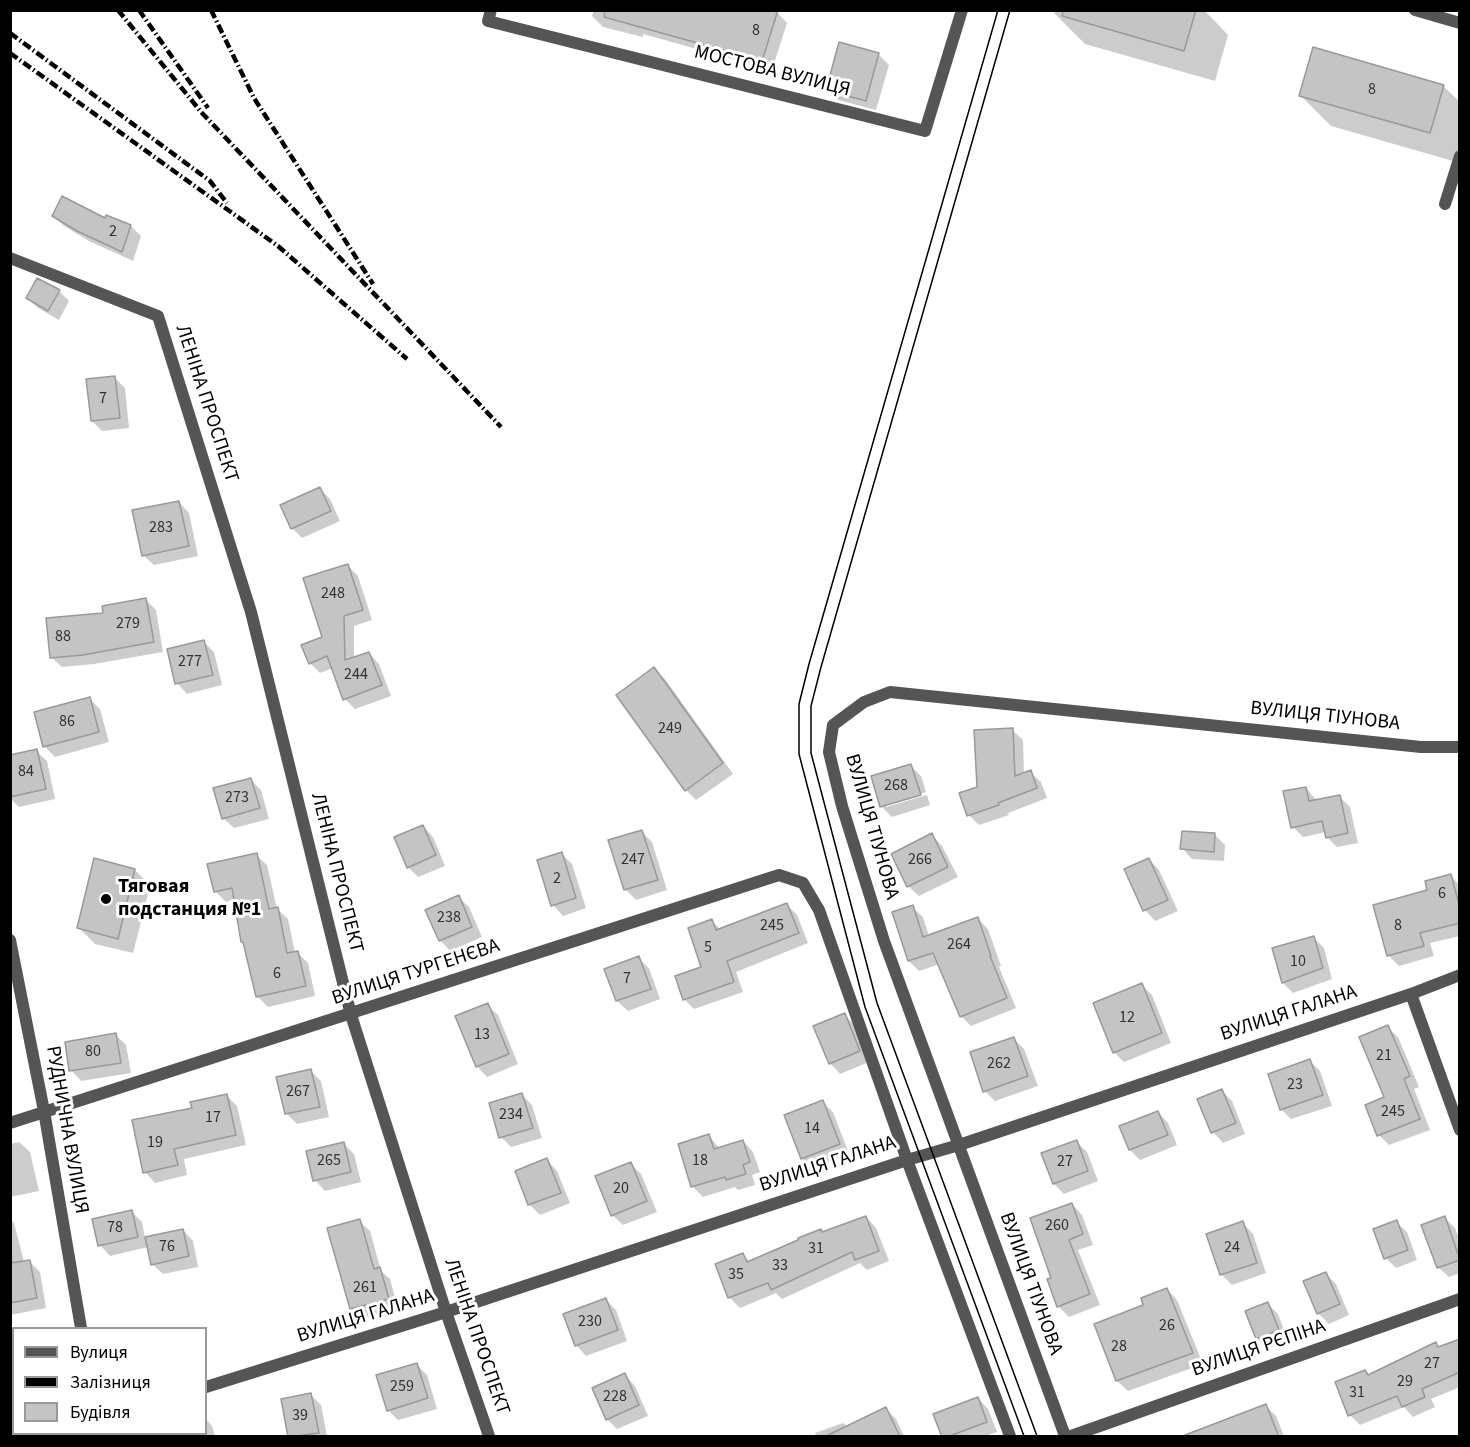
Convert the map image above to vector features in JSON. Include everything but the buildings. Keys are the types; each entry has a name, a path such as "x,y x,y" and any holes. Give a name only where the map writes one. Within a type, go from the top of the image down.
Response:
{"street":[{"name":"МОСТОВА ВУЛИЦЯ","path":"490,16 925,131 962,10"},
{"path":"1415,10 1460,23"},
{"path":"1445,204 1460,156"},
{"name":"ЛЕНІНА ПРОСПЕКТ","path":"10,258 158,316 251,612 351,1015 446,1312 489,1437"},
{"name":"ВУЛИЦЯ ТІУНОВА","path":"1065,1437 884,941 842,806 829,752 833,724 864,702 890,692 1421,747 1460,747"},
{"name":"ВУЛИЦЯ ТУРГЕНЄВА","path":"10,1123 351,1015 779,875 803,883 819,910 907,1160"},
{"name":"РУДНИЧНА ВУЛИЦЯ","path":"10,940 44,1112 81,1327"},
{"name":"ВУЛИЦЯ ГАЛАНА","path":"207,1387 446,1312 907,1160 959,1145 1411,994 1460,975"},
{"path":"1411,994 1460,1130"},
{"path":"907,1160 1010,1437"},
{"name":"ВУЛИЦЯ РЄПІНА","path":"1071,1437 1460,1299"}],"tram line":[{"path":"998,10 809,664 799,704 799,754 865,1007 1024,1436"},
{"path":"1010,10 821,667 811,706 811,753 877,1003 1037,1436"}],"railway":[{"path":"118,10 202,113 501,427"},
{"path":"139,10 208,108"},
{"path":"211,10 254,98 373,284"},
{"path":"10,33 210,181 227,203"},
{"path":"10,53 278,246 407,359"}],"place":[{"name":"Тяговая подстанция №1","path":"106,899"}]}
